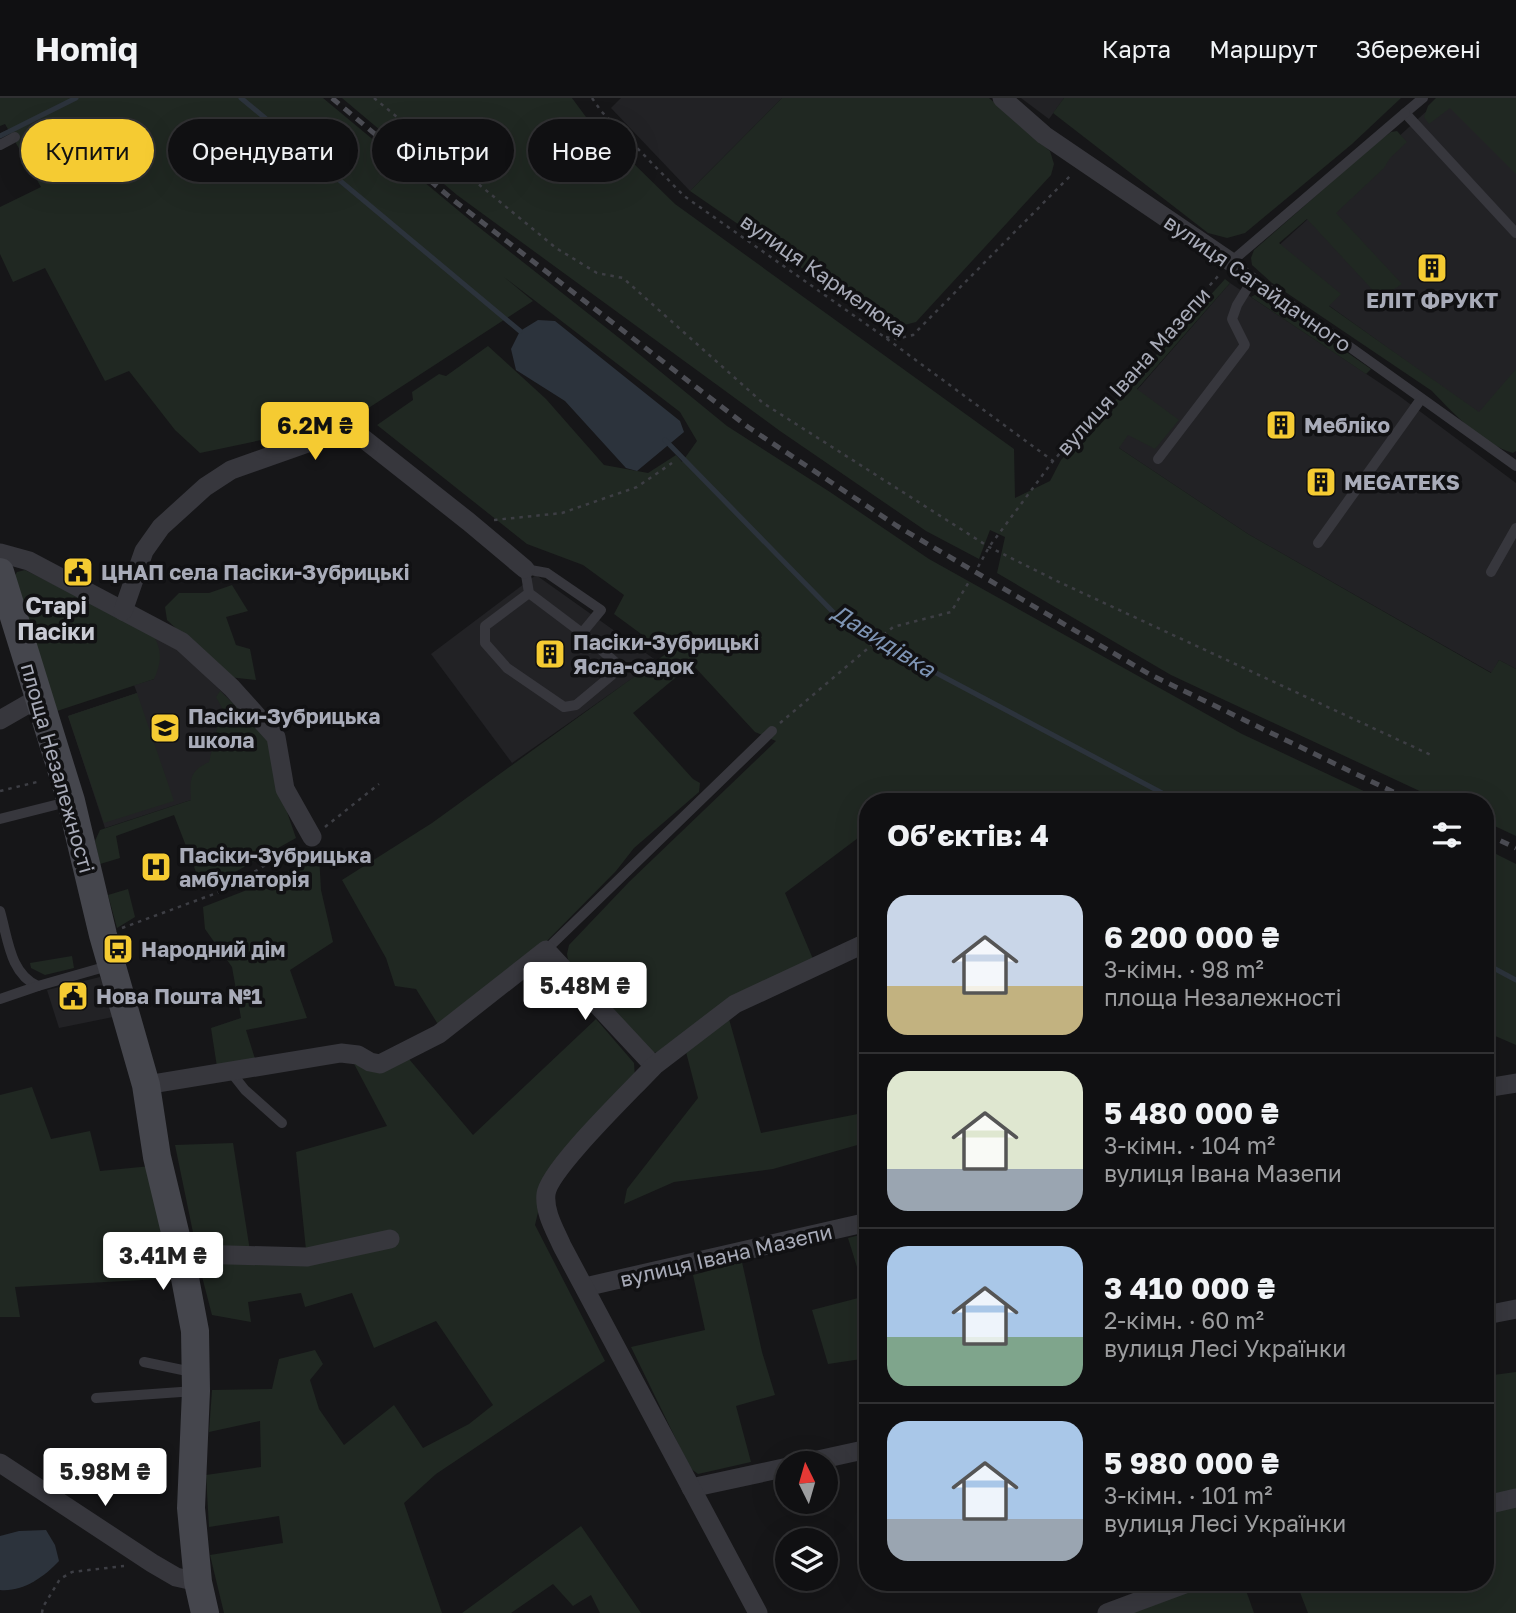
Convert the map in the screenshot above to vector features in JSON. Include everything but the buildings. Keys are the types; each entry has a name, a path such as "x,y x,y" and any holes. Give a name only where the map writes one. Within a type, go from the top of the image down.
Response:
{"main road":[{"name":"площа Незалежності","path":"0,572 71,801 103,935 146,1085 158,1157 181,1257 195,1331 196,1382 191,1508 198,1581 205,1613"}],"street":[{"name":"вулиця Сагайдачного","path":"1002,98 1044,135 1231,262"},
{"path":"123,611 144,551 161,527 205,487 231,470 350,428 525,569"},
{"path":"0,553 29,561 182,642 232,688 276,737 285,789 312,837"},
{"path":"0,720 40,697"},
{"path":"758,1613 562,1246 549,1216 546,1193 558,1169 654,1066 735,1004 859,946"},
{"path":"146,1085 341,1053 358,1055 380,1064 439,1034 546,950 654,1066"},
{"path":"1494,1087 1516,1083"},
{"name":"вулиця Івана Мазепи","path":"585,1287 859,1224"},
{"path":"181,1257 193,1254 307,1257 390,1239"},
{"path":"1494,1313 1516,1309"},
{"path":"838,1456 859,1451"},
{"path":"0,1462 152,1563 176,1577 198,1581"},
{"path":"691,1488 775,1470"},
{"path":"1494,1503 1516,1498"},
{"path":"1107,1613 1166,1591"}],"lane":[{"path":"1231,262 1423,98"},
{"path":"1405,113 1516,233"},
{"path":"0,145 15,137"},
{"name":"вулиця Сагайдачного","path":"1231,262 1516,466"},
{"path":"1158,459 1245,345 1232,319 1253,279"},
{"path":"1318,543 1421,399"},
{"path":"1491,572 1516,528"},
{"path":"530,593 485,626 485,643 507,668 564,707 576,705 612,675 615,662 530,593 525,569 547,573 601,610 582,633"},
{"path":"546,950 772,730"},
{"path":"0,818 71,801"},
{"path":"0,911 15,966 24,980 38,986"},
{"path":"0,999 112,965"},
{"path":"230,1071 245,1090 282,1124"},
{"path":"144,1362 196,1382"},
{"path":"96,1398 196,1382"}],"path":[{"path":"374,98 556,248 597,273 623,278 763,403 989,547 1431,755"},
{"name":"вулиця Кармелюка","path":"592,98 601,111 684,196 883,336 1053,461"},
{"path":"883,336 896,340 913,335 1084,162"},
{"name":"вулиця Івана Мазепи","path":"978,567 989,547 1053,461 1231,262"},
{"path":"470,522 562,513 637,487 672,463"},
{"path":"772,730 893,627 951,612 970,580"},
{"path":"103,935 222,891 312,837 379,784"},
{"path":"42,1613 60,1579 72,1572 152,1563"}],"shaded area":[{"path":"0,98 323,98 348,119 168,119 168,182 358,182 358,127 372,139 372,182 424,182 727,426 929,559 1242,734 1368,793 859,793 859,840 858,838 785,893 813,959 660,1053 649,1052 569,965 567,954 569,945 629,882 776,741 755,732 692,664 633,713 693,779 700,783 699,792 634,848 616,871 542,946 439,1026 416,989 395,986 386,958 342,880 432,823 667,653 614,614 624,595 583,565 527,544 377,425 413,400 412,392 439,374 446,376 488,346 546,399 604,465 648,473 676,455 682,462 697,441 680,412 504,277 533,301 347,422 200,453 175,430 129,371 105,381 45,268 13,282 0,254 0,207 41,187 38,182 154,182 154,119 21,119 21,152 5,124 0,126"},
{"path":"342,98 572,98 588,119 528,119 528,182 636,182 636,166 675,204 1014,449 1015,498 1050,481 1061,460 1225,279 1230,283 1137,389 1179,420 1155,449 1128,435 1119,448 1248,534 1491,673 1499,660 1516,669 1516,836 1494,826 1494,793 1424,793 1171,675 997,573 1005,537 990,530 979,559 926,531 780,431 442,182 514,182 514,119 372,119 372,123"},
{"path":"621,98 782,98 690,191 636,134 636,119 621,119 611,108"},
{"path":"782,98 989,98 1050,151 1054,164 1051,175 916,322 896,327 877,320 690,191"},
{"path":"1021,98 1064,98 1049,119"},
{"path":"1064,98 1401,98 1352,144 1245,233 1227,238 1208,233 1053,113"},
{"path":"1436,98 1516,98 1516,174 1450,108 1429,124 1424,117 1428,106"},
{"path":"1441,98 1516,158 1516,440 1264,259"},
{"path":"1397,131 1407,142 1390,158 1384,168 1336,213 1402,284 1380,298 1307,219 1279,243 1341,294 1329,306 1479,412 1516,369 1516,451 1513,453 1479,435 1432,391 1272,283 1252,265 1254,250 1376,143 1391,132"},
{"path":"1230,283 1398,395 1516,483 1516,669 1499,660 1492,673 1248,534 1119,448 1137,390"},
{"path":"1260,292 1371,369 1366,374 1251,297"},
{"path":"538,320 555,321 680,421 684,432 637,471 626,468 565,401 516,370 511,349 520,331"},
{"path":"25,570 153,634 160,656 154,679 57,711 14,577 17,572"},
{"path":"536,575 657,661 512,763 431,654"},
{"path":"232,585 248,611 226,617 236,645 250,649 256,680 228,677 167,620 165,607 179,593 209,593"},
{"name":"Пасіки-Зубрицька школа","path":"153,634 177,648 271,740 191,800 105,828 68,716 137,693 134,685 154,679"},
{"path":"220,691 271,740 277,783 296,838 203,890 174,815 116,836 120,858 100,864 95,841 100,830 191,800 192,777 209,762 222,708 216,697"},
{"path":"137,693 174,801 104,823 68,716"},
{"path":"1494,853 1516,864 1516,1045 1494,1035"},
{"path":"319,855 321,890 333,942 290,970 307,1018 246,1030 256,1062 217,1067 211,1028 241,1018 232,967 205,929 203,907 273,880"},
{"path":"128,889 135,917 117,928 108,895"},
{"path":"72,956 74,968 45,975 31,968 30,963"},
{"path":"100,977 118,1016 59,1028 47,990"},
{"path":"596,1019 634,1063 635,1077 548,1170 535,1225 605,1361 436,1474 404,1503 442,1613 224,1613 210,1555 283,1543 279,1516 209,1527 206,1475 261,1467 260,1421 209,1432 212,1390 272,1389 279,1359 315,1350 323,1364 310,1380 319,1409 344,1445 394,1405 423,1448 469,1424 493,1405 436,1321 374,1348 352,1293 305,1307 301,1293 248,1302 251,1322 212,1315 198,1261 306,1250 296,1152 387,1126 352,1060 409,1059 473,1135"},
{"path":"729,1019 761,1133 859,1114 859,1145 773,1169 674,1182 624,1204 627,1189 698,1098 686,1052"},
{"path":"32,1087 51,1139 90,1131 100,1171 151,1166 179,1278 15,1287 20,1317 0,1317 0,1095"},
{"path":"233,1143 250,1251 196,1247 175,1145"},
{"path":"859,1235 859,1273 848,1238"},
{"path":"742,1262 762,1352 775,1395 736,1406 751,1462 698,1474 690,1468 631,1347 705,1330 693,1275"},
{"path":"859,1298 859,1359 828,1364 812,1310"},
{"path":"1516,1372 1516,1492 1494,1497 1494,1375"},
{"path":"1516,1506 1516,1613 1308,1613 1299,1591 1494,1591 1494,1510"},
{"path":"581,1526 641,1613 600,1613 591,1595 573,1606 553,1584 511,1613 462,1613"},
{"path":"46,1530 55,1545 59,1561 47,1573 25,1586 0,1590 0,1536 19,1531"},
{"path":"1186,1591 1246,1591 1254,1613 1124,1613"}],"waterway":[{"path":"0,136 76,98"},
{"path":"241,98 520,331"},
{"name":"Давидівка","path":"665,440 836,615 876,641 1162,793"},
{"name":"Давидівка","path":"1494,968 1516,980"}],"railway":[{"path":"332,98 452,199 748,427 897,526 1149,674 1395,793"},
{"path":"1494,838 1516,848"}],"place":[{"name":"ЕЛІТ ФРУКТ","path":"1432,268"},
{"name":"Мебліко","path":"1281,425"},
{"name":"MEGATEKS","path":"1321,482"},
{"name":"ЦНАП села Пасіки-Зубрицькі","path":"78,572"},
{"name":"Пасіки-Зубрицькі Ясла-садок","path":"550,654"},
{"name":"Пасіки-Зубрицька школа","path":"165,728"},
{"name":"Пасіки-Зубрицька амбулаторія","path":"156,867"},
{"name":"Народний дім","path":"118,949"},
{"name":"Нова Пошта №1","path":"73,996"}],"district":[{"name":"Старі Пасіки","path":"56,618"}]}
